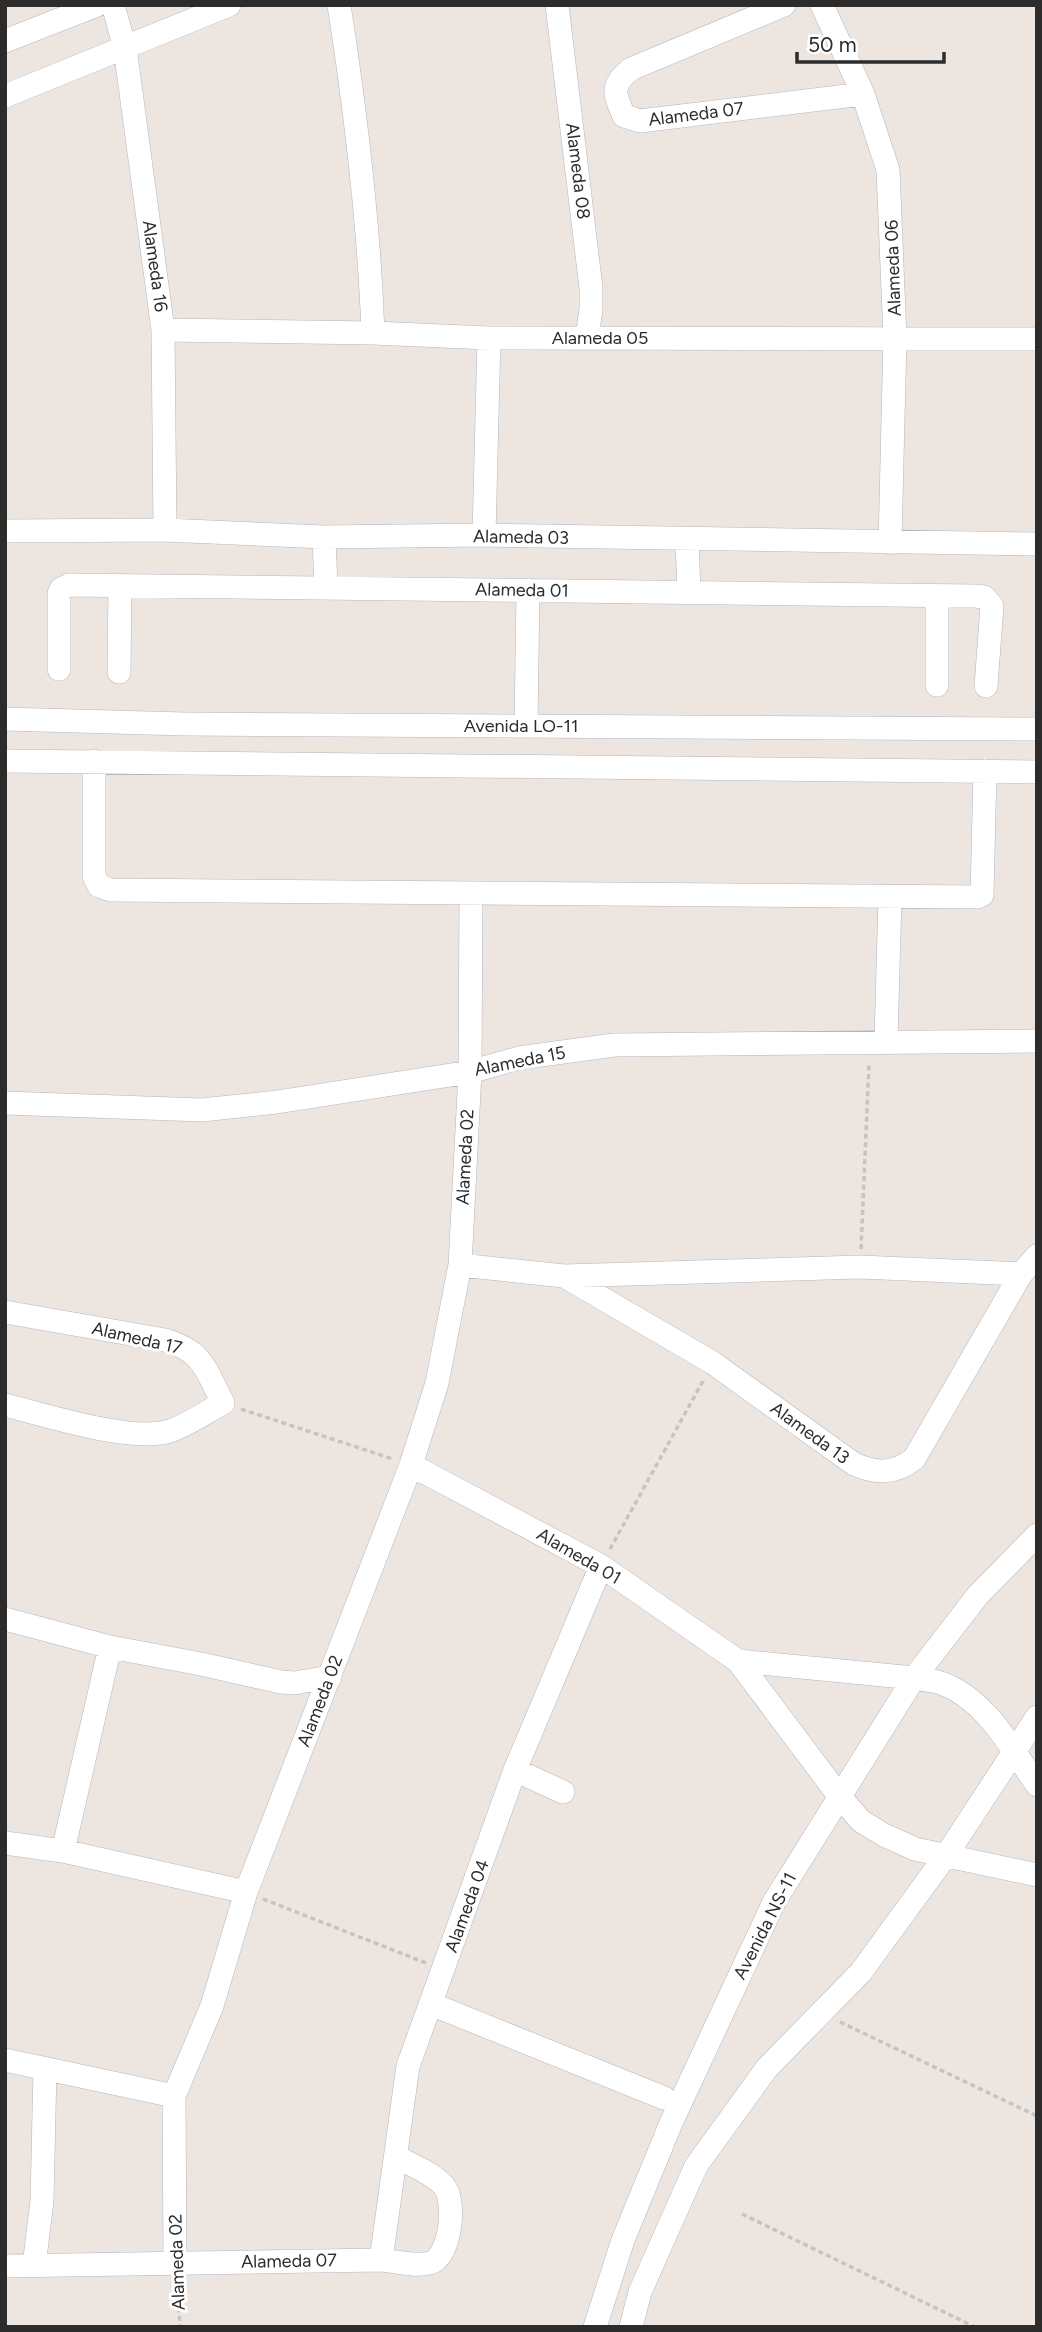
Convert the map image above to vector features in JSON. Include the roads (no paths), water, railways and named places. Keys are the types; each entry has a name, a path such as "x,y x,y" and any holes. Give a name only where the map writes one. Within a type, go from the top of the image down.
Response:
{"street":[{"path":"5,41 97,5"},
{"name":"Alameda 16","path":"113,5 125,48 163,330 165,530"},
{"path":"5,96 229,5"},
{"path":"339,5 354,97 370,250 373,333"},
{"name":"Alameda 08","path":"557,5 586,237 591,309 587,338"},
{"name":"Alameda 07","path":"784,5 631,69 617,83 615,90 624,116 640,121 863,94"},
{"name":"Alameda 06","path":"822,5 863,94 888,170 895,338 890,543"},
{"name":"Alameda 05","path":"163,330 373,333 489,338 1037,339"},
{"path":"484,536 489,338"},
{"name":"Alameda 03","path":"5,531 165,530 324,537 484,536 1037,544"},
{"path":"324,537 326,587"},
{"path":"687,540 689,592"},
{"name":"Alameda 01","path":"59,669 58,594 69,585 975,596 984,597 992,606 986,686"},
{"path":"119,672 120,586"},
{"path":"526,726 528,590"},
{"path":"937,596 937,685"},
{"name":"Avenida LO-11","path":"5,719 184,724 1037,729"},
{"path":"5,761 1037,772"},
{"path":"94,761 94,876 99,886 111,890 981,897 985,771"},
{"name":"Alameda 02","path":"175,2263 174,2096 212,2006 246,1892 411,1465 437,1382 460,1265 470,1072 471,893"},
{"path":"878,1041 890,897"},
{"name":"Alameda 15","path":"5,1103 202,1110 277,1102 470,1072 519,1058 614,1045 1037,1041"},
{"name":"Alameda 13","path":"564,1276 713,1363 854,1464 878,1472 893,1471 914,1459 1021,1273 1037,1256"},
{"name":"Alameda 13","path":"460,1265 564,1276 860,1267 1021,1273"},
{"name":"Alameda 17","path":"5,1311 181,1345 199,1358 223,1403 171,1430 147,1433 105,1429 5,1405"},
{"name":"Alameda 01","path":"411,1465 601,1566 738,1661"},
{"name":"Avenida NS-11","path":"595,2327 624,2240 694,2074 774,1902 914,1678 978,1595 1037,1535"},
{"name":"Alameda 04","path":"381,2260 408,2066 515,1770 601,1566"},
{"path":"5,1619 110,1647 281,1682 294,1683 330,1677"},
{"path":"63,1851 110,1647"},
{"path":"738,1661 941,1683 969,1699 990,1719 1037,1785"},
{"path":"738,1661 861,1821 915,1849 1037,1875"},
{"path":"631,2327 640,2292 696,2166 767,2068 861,1972 947,1854 1037,1717"},
{"path":"515,1770 563,1792"},
{"path":"5,1843 63,1851 246,1892"},
{"path":"431,2004 663,2098"},
{"path":"5,2060 174,2096"},
{"path":"33,2266 42,2201 45,2069"},
{"name":"Alameda 07","path":"5,2266 381,2260 428,2264 439,2259 444,2250 451,2201 442,2183 397,2157"}]}
